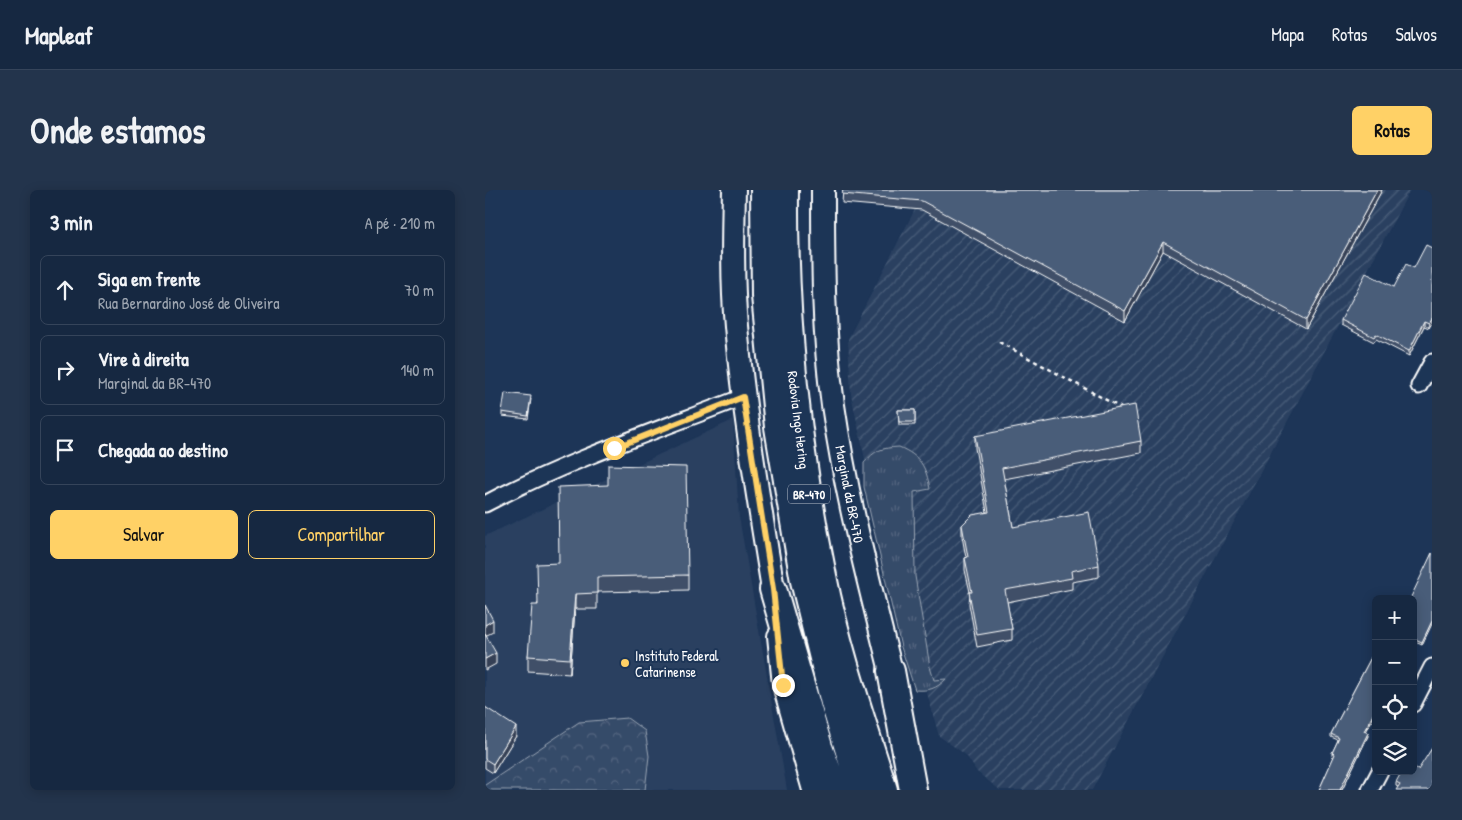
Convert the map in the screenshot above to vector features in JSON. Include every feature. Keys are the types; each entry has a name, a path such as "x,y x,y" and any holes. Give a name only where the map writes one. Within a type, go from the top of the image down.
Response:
{"highway":[{"name":"Rodovia Ingo Hering","path":"764,190 765,296 777,427 804,581 835,703 861,790"},
{"name":"Rodovia Ingo Hering","path":"785,190 786,297 799,435 823,577 855,698 884,790"},
{"path":"773,589 819,747 835,790"},
{"path":"891,672 913,790"}],"main road":[{"path":"734,190 733,247 736,324 743,397 773,589 783,685 813,790"},
{"name":"Marginal da BR-470","path":"823,190 824,307 833,404 855,526 891,672 926,790"}],"street":[{"path":"1419,386 1432,362"},
{"path":"485,504 508,492 614,448 743,397"},
{"path":"1417,696 1432,668"},
{"path":"1370,790 1378,775"}],"path":[{"path":"999,342 1129,412"}],"shaded area":[{"path":"925,190 1410,190 1092,790 1000,790 977,772 966,755 939,736 876,510 851,394 848,339"},
{"name":"Instituto Federal Catarinense","path":"733,420 739,517 787,790 485,790 485,536"}],"green space":[{"path":"899,447 912,454 921,463 930,489 914,492 915,576 930,667 934,680 946,679 932,689 924,690 915,690 901,647 864,487 864,463 879,450"},
{"path":"627,718 645,731 649,756 645,790 485,790 485,785 579,722"}],"building":[{"path":"843,190 1377,190 1306,320 1163,242 1125,311 922,201 842,194"},
{"path":"1426,245 1432,248 1432,318 1429,323 1424,321 1409,351 1376,334 1374,337 1341,320 1366,273 1394,287 1406,264 1414,268"},
{"path":"505,393 531,396 528,416 502,412"},
{"path":"1135,405 1141,441 1002,468 1013,527 1089,512 1099,565 1071,571 1072,578 1005,590 1012,629 977,635 969,592 972,592 965,558 968,557 962,525 972,515 989,512 975,436"},
{"path":"898,410 915,410 915,422 899,422"},
{"path":"608,465 686,467 688,575 597,577 597,593 575,594 570,659 528,656 532,605 538,605 537,564 559,563 558,487 608,485"},
{"path":"1432,553 1432,621 1422,642 1417,640 1417,595 1412,595"},
{"path":"485,605 493,620 485,625"},
{"path":"485,634 496,653 485,659"},
{"path":"1372,656 1372,716 1364,731 1368,733 1340,790 1319,790 1335,754 1332,753 1339,738 1331,734"},
{"path":"485,707 516,727 493,764 485,759"},
{"path":"1432,748 1432,787 1430,790 1396,790 1400,784 1396,782 1400,775 1417,775 1418,770"}],"place":[{"name":"Instituto Federal Catarinense","path":"625,663"}],"route":[{"path":"614,448 743,397 773,589 783,685"}]}
